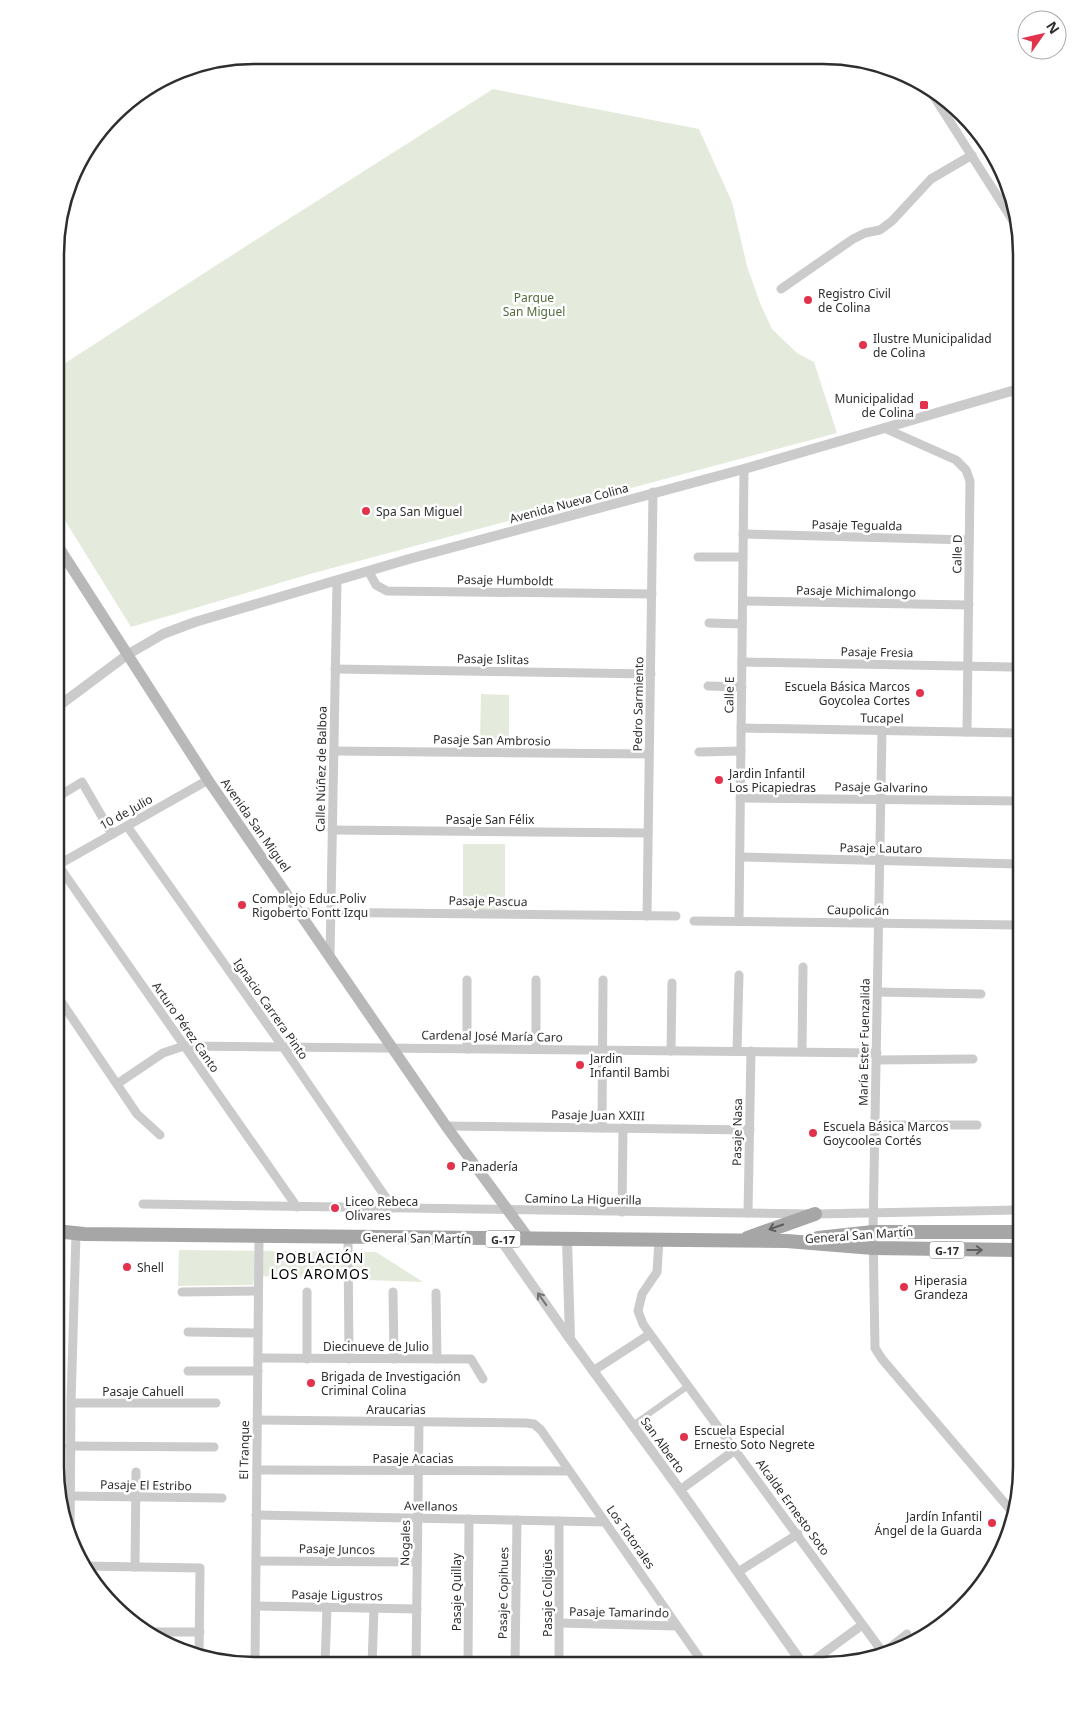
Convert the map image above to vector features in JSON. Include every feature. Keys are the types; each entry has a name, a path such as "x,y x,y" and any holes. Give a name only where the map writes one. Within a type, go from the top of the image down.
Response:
{"main road":[{"name":"Avenida San Miguel","path":"64,555 208,780 446,1126 529,1239"},
{"path":"737,1241 815,1214"},
{"name":"General San Martín","path":"64,1232 259,1237 787,1241 873,1248 1013,1250"},
{"name":"General San Martín","path":"787,1241 872,1232 1013,1232"},
{"name":"General San Martín","path":"64,1237 76,1234"}],"street":[{"path":"938,102 1010,215"},
{"path":"781,289 853,239 880,230 892,221 931,179 972,155"},
{"name":"Avenida Nueva Colina","path":"64,702 128,655 163,634 194,622 337,582 409,559 744,469 1013,391"},
{"name":"Calle D","path":"884,428 956,460 966,470 970,481 967,732"},
{"name":"Calle E","path":"739,921 744,469"},
{"name":"Pedro Sarmiento","path":"647,916 653,492"},
{"name":"Pasaje Tegualda","path":"743,534 969,540"},
{"path":"698,557 743,557"},
{"name":"Pasaje Humboldt","path":"368,572 376,586 387,592 652,594"},
{"name":"Calle Núñez de Balboa","path":"330,958 337,582"},
{"name":"Pasaje Michimalongo","path":"743,601 969,605"},
{"path":"709,623 742,624"},
{"name":"Pasaje Fresia","path":"742,662 1012,667"},
{"name":"Pasaje Islitas","path":"335,669 650,674"},
{"path":"708,686 742,687"},
{"name":"Tucapel","path":"741,728 1013,734"},
{"name":"María Ester Fuenzalida","path":"882,731 874,1214 872,1232 875,1348 882,1359 1009,1508"},
{"name":"Pasaje San Ambrosio","path":"334,750 649,754"},
{"path":"699,752 741,751"},
{"name":"10 de Julio","path":"64,861 208,780"},
{"path":"64,793 82,782 112,834"},
{"name":"Pasaje Galvarino","path":"740,798 1013,800"},
{"name":"Ignacio Carrera Pinto","path":"127,826 283,1047 393,1208"},
{"name":"Pasaje San Félix","path":"332,830 648,833"},
{"name":"Pasaje Lautaro","path":"740,857 1013,864"},
{"name":"Arturo Pérez Canto","path":"64,875 297,1207"},
{"name":"Pasaje Pascua","path":"299,912 676,916"},
{"name":"Caupolicán","path":"694,921 1013,925"},
{"path":"802,1052 803,967"},
{"path":"736,1051 739,975"},
{"path":"467,980 467,1049"},
{"path":"536,980 536,1050"},
{"path":"602,1128 603,980"},
{"path":"670,1051 672,983"},
{"path":"878,992 981,994"},
{"path":"64,1006 137,1114 160,1134"},
{"name":"Cardenal José María Caro","path":"117,1084 163,1053 184,1046 802,1052 973,1059"},
{"name":"Pasaje Nasa","path":"748,1213 752,1052"},
{"path":"875,1125 977,1125"},
{"name":"Pasaje Juan XXIII","path":"446,1126 750,1130"},
{"path":"622,1128 622,1212"},
{"name":"Camino La Higuerilla","path":"144,1204 815,1214 1013,1210"},
{"path":"70,1516 76,1234"},
{"name":"El Tranque","path":"255,1657 259,1237"},
{"path":"348,1238 349,1359"},
{"name":"San Alberto","path":"500,1239 799,1657"},
{"path":"567,1240 570,1339"},
{"name":"Alcalde Ernesto Soto","path":"660,1240 657,1272 642,1294 638,1311 643,1324 880,1648"},
{"path":"182,1292 258,1292"},
{"path":"307,1292 307,1359"},
{"path":"393,1292 394,1359"},
{"path":"436,1293 436,1359"},
{"path":"188,1332 258,1333"},
{"path":"593,1371 650,1334"},
{"name":"Diecinueve de Julio","path":"258,1358 471,1359 483,1379"},
{"path":"188,1370 258,1371"},
{"path":"633,1425 688,1386"},
{"name":"Pasaje Cahuell","path":"71,1404 216,1403"},
{"name":"Araucarias","path":"257,1420 534,1424"},
{"name":"Nogales","path":"416,1657 419,1422"},
{"name":"Los Totorales","path":"534,1424 541,1430 699,1657"},
{"path":"70,1446 214,1447"},
{"path":"680,1490 735,1450"},
{"name":"Pasaje Acacias","path":"257,1470 569,1471"},
{"path":"135,1567 136,1472"},
{"name":"Pasaje El Estribo","path":"70,1496 222,1498"},
{"name":"Avellanos","path":"256,1516 605,1522"},
{"name":"Pasaje Quillay","path":"468,1657 469,1520"},
{"name":"Pasaje Copihues","path":"515,1657 516,1520"},
{"name":"Pasaje Coligües","path":"559,1521 559,1657"},
{"path":"738,1572 798,1534"},
{"name":"Pasaje Juncos","path":"256,1561 417,1562"},
{"path":"92,1566 200,1568 199,1649"},
{"name":"Pasaje Ligustros","path":"256,1606 417,1609"},
{"path":"325,1657 326,1607"},
{"path":"372,1657 374,1608"},
{"name":"Pasaje Tamarindo","path":"560,1623 677,1626"},
{"path":"818,1657 862,1625"},
{"path":"159,1632 200,1632"},
{"path":"897,1642 907,1634"}],"green space":[{"name":"Parque San Miguel","path":"493,89 699,129 732,202 747,266 760,303 772,329 797,353 814,362 837,433 310,574 131,627 64,519 64,364"},
{"path":"481,694 509,695 509,741 480,741"},
{"path":"463,844 505,844 505,914 463,914"},
{"path":"179,1250 376,1252 423,1282 255,1276 253,1285 178,1286"}],"place":[{"name":"Registro Civil de Colina","path":"808,300"},
{"name":"Ilustre Municipalidad de Colina","path":"863,345"},
{"name":"Municipalidad de Colina","path":"924,405"},
{"name":"Spa San Miguel","path":"366,511"},
{"name":"Escuela Básica Marcos Goycolea Cortes","path":"920,693"},
{"name":"Jardin Infantil Los Picapiedras","path":"719,780"},
{"name":"Complejo Educ.Poliv Rigoberto Fontt Izqu","path":"242,905"},
{"name":"Jardin Infantil Bambi","path":"580,1065"},
{"name":"Escuela Básica Marcos Goycoolea Cortés","path":"813,1133"},
{"name":"Panadería","path":"451,1166"},
{"name":"Liceo Rebeca Olivares","path":"335,1208"},
{"name":"Shell","path":"127,1267"},
{"name":"Hiperasia Grandeza","path":"904,1287"},
{"name":"Brigada de Investigación Criminal Colina","path":"311,1383"},
{"name":"Escuela Especial Ernesto Soto Negrete","path":"684,1437"},
{"name":"Jardín Infantil Ángel de la Guarda","path":"992,1523"}],"district":[{"name":"POBLACIÓN LOS AROMOS","path":"320,1266"}]}
